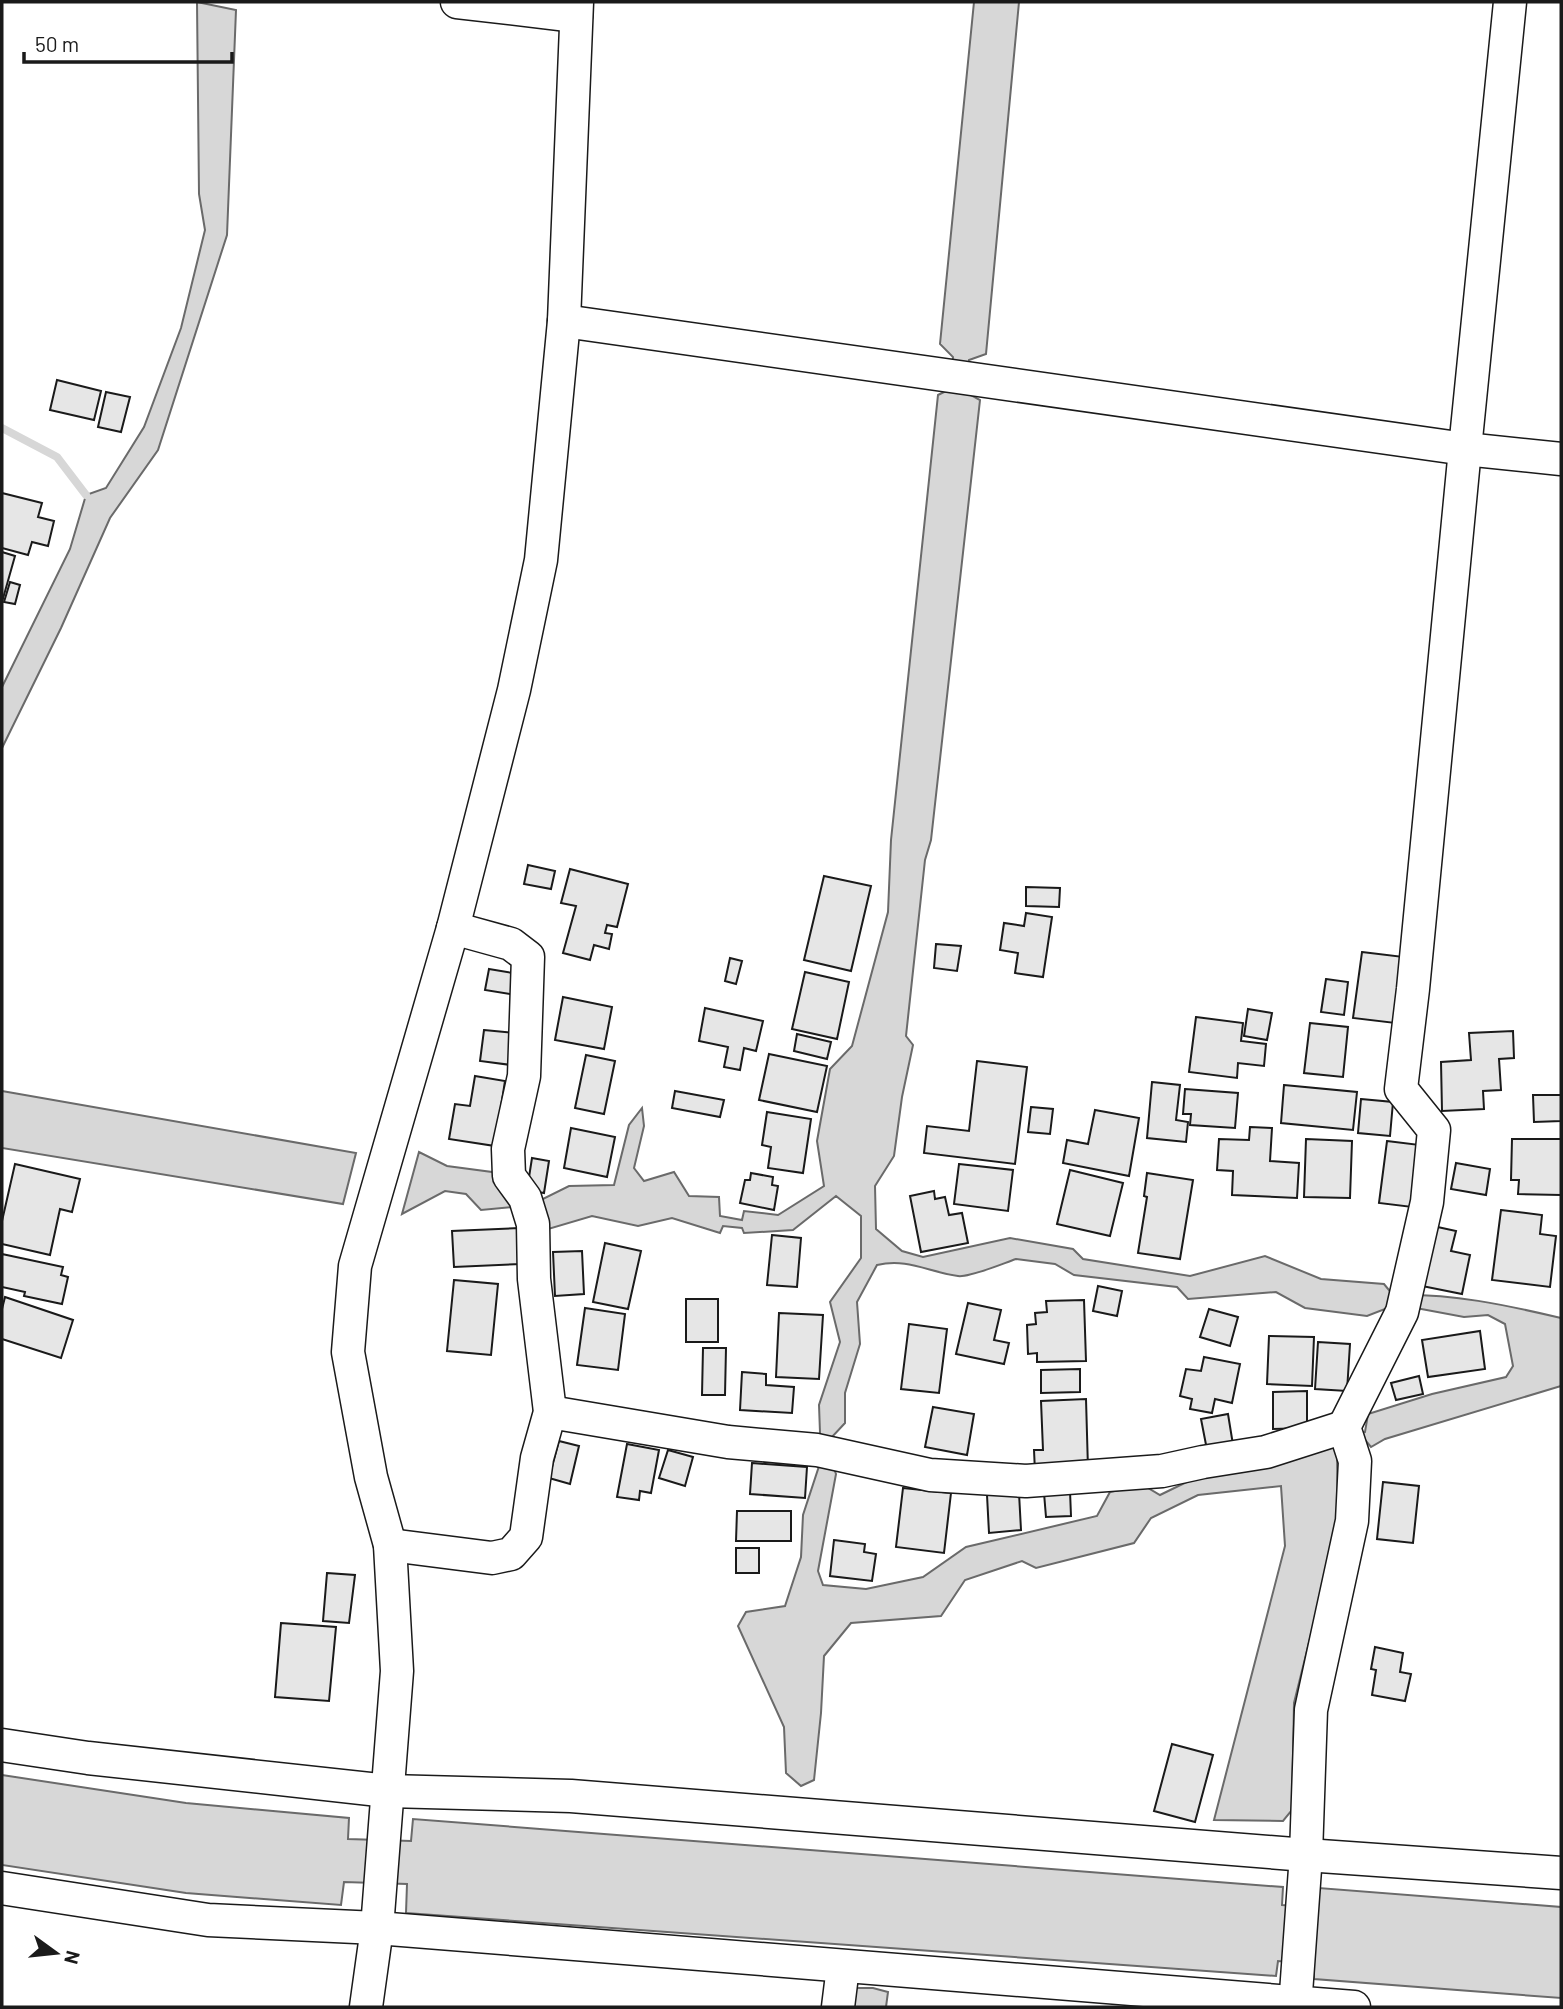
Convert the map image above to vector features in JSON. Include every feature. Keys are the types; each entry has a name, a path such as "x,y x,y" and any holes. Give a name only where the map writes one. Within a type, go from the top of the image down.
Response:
{"street":[{"path":"366,2007 377,1928 397,1671 390,1545 371,1477 348,1352 355,1266 453,928 514,690 541,560 564,321 576,9 457,2"},
{"path":"1295,2005 1306,1855 1311,1710 1352,1521 1355,1461 1347,1438 1404,1302 1427,1202 1434,1130 1401,1089 1510,2"},
{"path":"564,321 1465,449 1561,459"},
{"path":"390,1545 492,1558 511,1554 526,1537 537,1458 550,1412 534,1279 533,1224 528,1207 509,1176 508,1149 524,1076 528,957 510,944 453,928"},
{"path":"550,1412 728,1442 827,1452 930,1475 1026,1481 1162,1471 1347,1438"},
{"path":"2,1745 88,1758 388,1791 571,1796 1561,1873"},
{"path":"2,1888 208,1920 377,1928 1295,2005 1354,2007"},
{"path":"838,2007 843,1966"}],"shaded area":[{"path":"197,2 236,10 227,235 158,450 110,518 61,628 2,748 2,687 70,549 86,495 106,488 144,427 181,328 205,230 199,194"},
{"path":"974,2 1019,2 986,354 969,360 967,393 980,400 931,840 925,860 906,1036 913,1045 894,1156 875,1186 876,1229 902,1251 923,1257 1010,1238 1073,1249 1083,1259 1190,1276 1265,1256 1321,1279 1384,1284 1393,1295 1457,1298 1561,1318 1561,1386 1385,1439 1371,1447 1366,1441 1337,1453 1338,1526 1294,1703 1292,1810 1283,1821 1214,1820 1285,1546 1281,1486 1198,1495 1151,1518 1134,1543 1036,1568 1022,1561 965,1580 941,1616 851,1623 824,1656 814,1780 801,1786 786,1773 784,1727 738,1626 746,1612 785,1606 801,1557 803,1515 821,1460 819,1405 840,1342 830,1302 861,1258 861,1216 836,1196 793,1230 744,1233 742,1228 723,1226 720,1233 672,1218 638,1226 592,1216 545,1230 513,1207 481,1210 466,1194 445,1191 402,1214 419,1152 447,1166 492,1172 517,1197 539,1201 569,1186 614,1185 629,1125 642,1108 644,1126 634,1168 644,1181 674,1172 689,1196 719,1197 720,1216 742,1220 744,1211 778,1215 824,1186 817,1141 830,1069 852,1046 888,912 891,840 938,395 950,389 953,357 940,344","holes":["1016,1259 1055,1264 1074,1275 1177,1287 1188,1299 1276,1292 1305,1308 1367,1316 1390,1307 1416,1308 1464,1317 1488,1315 1505,1324 1513,1366 1506,1377 1432,1394 1368,1414 1365,1432 1271,1465 1201,1475 1160,1495 1143,1485 1110,1492 1097,1516 966,1547 923,1577 866,1589 823,1585 818,1571 836,1474 830,1439 845,1423 845,1393 860,1344 857,1302 877,1265 908,1264 963,1276"]},
{"path":"2,1091 356,1153 343,1204 2,1148"},
{"path":"2,1775 186,1803 349,1818 348,1839 411,1841 413,1819 1283,1887 1282,1905 1318,1907 1319,1888 1561,1907 1561,1998 1314,1979 1314,1964 1278,1961 1276,1976 406,1913 407,1884 344,1882 341,1905 186,1893 2,1865"},
{"path":"855,1988 873,1988 888,1992 886,2007 853,2007"}],"building":[{"path":"57,380 101,391 94,420 50,410"},
{"path":"106,392 130,397 121,432 98,427"},
{"path":"2,493 42,503 38,517 54,521 48,546 32,542 28,555 2,548"},
{"path":"2,552 15,556 2,602"},
{"path":"10,582 20,585 15,604 4,602"},
{"path":"528,865 555,871 551,889 524,884"},
{"path":"570,869 628,884 617,927 607,925 605,933 612,934 609,949 594,945 590,960 563,953 576,906 561,903"},
{"path":"824,876 871,886 851,971 804,960"},
{"path":"1026,887 1060,888 1059,907 1026,906"},
{"path":"1026,913 1052,917 1043,977 1015,973 1018,953 1000,950 1004,923 1024,926"},
{"path":"936,944 961,946 957,971 934,968"},
{"path":"1362,952 1404,957 1395,1023 1353,1018"},
{"path":"730,958 742,961 736,984 725,981"},
{"path":"489,969 519,974 516,995 485,990"},
{"path":"805,972 849,982 837,1039 792,1029"},
{"path":"1326,979 1348,982 1344,1015 1321,1012"},
{"path":"563,997 612,1007 604,1049 555,1040"},
{"path":"705,1008 763,1021 756,1051 744,1048 740,1070 724,1067 728,1047 699,1041"},
{"path":"1248,1009 1272,1013 1267,1040 1244,1036"},
{"path":"1196,1017 1243,1023 1241,1041 1266,1044 1264,1066 1238,1063 1237,1078 1189,1072"},
{"path":"1310,1023 1348,1027 1343,1077 1304,1073"},
{"path":"484,1030 515,1033 511,1065 480,1061"},
{"path":"1513,1031 1514,1058 1499,1059 1501,1090 1483,1091 1484,1109 1442,1111 1441,1062 1471,1060 1469,1033"},
{"path":"797,1034 831,1042 827,1059 794,1051"},
{"path":"769,1054 827,1066 817,1112 759,1100"},
{"path":"586,1055 615,1061 604,1114 575,1108"},
{"path":"977,1061 1027,1067 1015,1164 924,1153 927,1126 969,1131"},
{"path":"475,1076 505,1081 495,1146 449,1139 455,1104 470,1106"},
{"path":"1152,1082 1180,1085 1176,1120 1188,1122 1186,1142 1147,1138"},
{"path":"1284,1085 1357,1092 1353,1130 1281,1123"},
{"path":"1185,1089 1238,1093 1235,1128 1190,1125 1191,1114 1183,1114"},
{"path":"675,1091 724,1100 720,1117 672,1108"},
{"path":"1533,1095 1561,1095 1561,1121 1534,1122"},
{"path":"1361,1099 1393,1102 1390,1136 1358,1133"},
{"path":"1031,1107 1053,1109 1050,1134 1028,1132"},
{"path":"1095,1110 1139,1118 1129,1176 1063,1163 1067,1140 1088,1144"},
{"path":"767,1112 811,1119 803,1173 768,1168 771,1147 762,1145"},
{"path":"1250,1127 1272,1128 1270,1161 1299,1163 1297,1198 1232,1195 1233,1171 1217,1170 1219,1139 1249,1140"},
{"path":"571,1128 615,1137 607,1177 564,1168"},
{"path":"1306,1139 1352,1141 1350,1198 1304,1197"},
{"path":"1512,1139 1561,1139 1561,1195 1518,1194 1519,1180 1511,1180"},
{"path":"1387,1141 1420,1145 1412,1207 1379,1203"},
{"path":"532,1158 549,1161 544,1193 527,1190"},
{"path":"1456,1163 1490,1169 1486,1195 1451,1189"},
{"path":"15,1164 80,1179 72,1212 60,1209 50,1255 2,1244 2,1221"},
{"path":"959,1164 1013,1170 1008,1211 954,1204"},
{"path":"1070,1170 1123,1183 1110,1236 1057,1224"},
{"path":"751,1173 773,1177 772,1185 778,1186 774,1210 740,1203 745,1180 750,1180"},
{"path":"1147,1173 1193,1180 1180,1259 1138,1253 1147,1197 1144,1196"},
{"path":"934,1191 935,1199 945,1197 949,1215 962,1213 968,1243 921,1252 910,1196"},
{"path":"1501,1210 1542,1215 1540,1234 1556,1236 1550,1287 1492,1280"},
{"path":"1433,1226 1456,1231 1451,1251 1470,1255 1462,1294 1422,1286"},
{"path":"519,1228 521,1264 454,1267 452,1231"},
{"path":"772,1235 801,1238 797,1287 767,1285"},
{"path":"605,1243 641,1251 628,1309 593,1302"},
{"path":"582,1251 584,1294 555,1296 553,1252"},
{"path":"2,1254 63,1267 61,1275 68,1277 62,1304 24,1296 25,1292 2,1287"},
{"path":"454,1280 498,1284 491,1355 447,1351"},
{"path":"1098,1286 1122,1291 1117,1316 1093,1311"},
{"path":"5,1297 73,1320 61,1358 2,1339 2,1309"},
{"path":"686,1299 718,1299 718,1342 686,1342"},
{"path":"1084,1300 1086,1361 1037,1362 1037,1353 1028,1354 1027,1325 1036,1324 1035,1313 1047,1312 1046,1301"},
{"path":"968,1303 1001,1310 994,1340 1009,1343 1004,1364 956,1354"},
{"path":"585,1308 625,1314 618,1370 577,1365"},
{"path":"1209,1309 1238,1317 1230,1346 1200,1337"},
{"path":"779,1313 823,1315 819,1379 776,1377"},
{"path":"909,1324 947,1329 939,1393 901,1389"},
{"path":"1480,1331 1485,1369 1428,1377 1422,1340"},
{"path":"1269,1336 1314,1337 1312,1386 1267,1384"},
{"path":"1318,1342 1350,1344 1347,1391 1315,1389"},
{"path":"703,1348 726,1348 725,1395 702,1395"},
{"path":"1204,1357 1240,1364 1232,1403 1215,1399 1212,1413 1190,1409 1192,1399 1180,1396 1186,1369 1201,1371"},
{"path":"1080,1369 1080,1392 1041,1393 1041,1370"},
{"path":"742,1372 766,1374 766,1385 794,1387 792,1413 740,1410"},
{"path":"1419,1376 1423,1394 1396,1400 1391,1383"},
{"path":"1307,1391 1307,1428 1273,1429 1273,1392"},
{"path":"1086,1399 1088,1469 1035,1472 1034,1450 1043,1450 1041,1401"},
{"path":"933,1407 974,1414 967,1455 925,1447"},
{"path":"1228,1414 1234,1451 1208,1455 1201,1419"},
{"path":"559,1441 579,1446 570,1484 549,1478"},
{"path":"627,1444 659,1450 651,1493 640,1491 639,1500 617,1497"},
{"path":"668,1450 693,1457 685,1486 659,1478"},
{"path":"752,1463 807,1467 805,1498 750,1494"},
{"path":"1383,1482 1419,1486 1413,1543 1377,1539"},
{"path":"903,1488 951,1493 944,1553 896,1547"},
{"path":"1070,1491 1071,1516 1046,1517 1044,1493"},
{"path":"1019,1493 1021,1530 989,1533 987,1495"},
{"path":"737,1511 791,1511 791,1541 736,1541"},
{"path":"834,1540 865,1544 864,1552 876,1554 872,1581 830,1576"},
{"path":"736,1548 759,1548 759,1573 736,1573"},
{"path":"327,1573 355,1575 349,1623 323,1621"},
{"path":"281,1623 336,1627 329,1701 275,1697"},
{"path":"1375,1647 1403,1653 1400,1672 1411,1674 1405,1701 1372,1695 1376,1670 1371,1669"},
{"path":"1172,1744 1213,1755 1195,1822 1154,1811"}],"waterway":[{"path":"2,428 57,457 86,495"}]}
